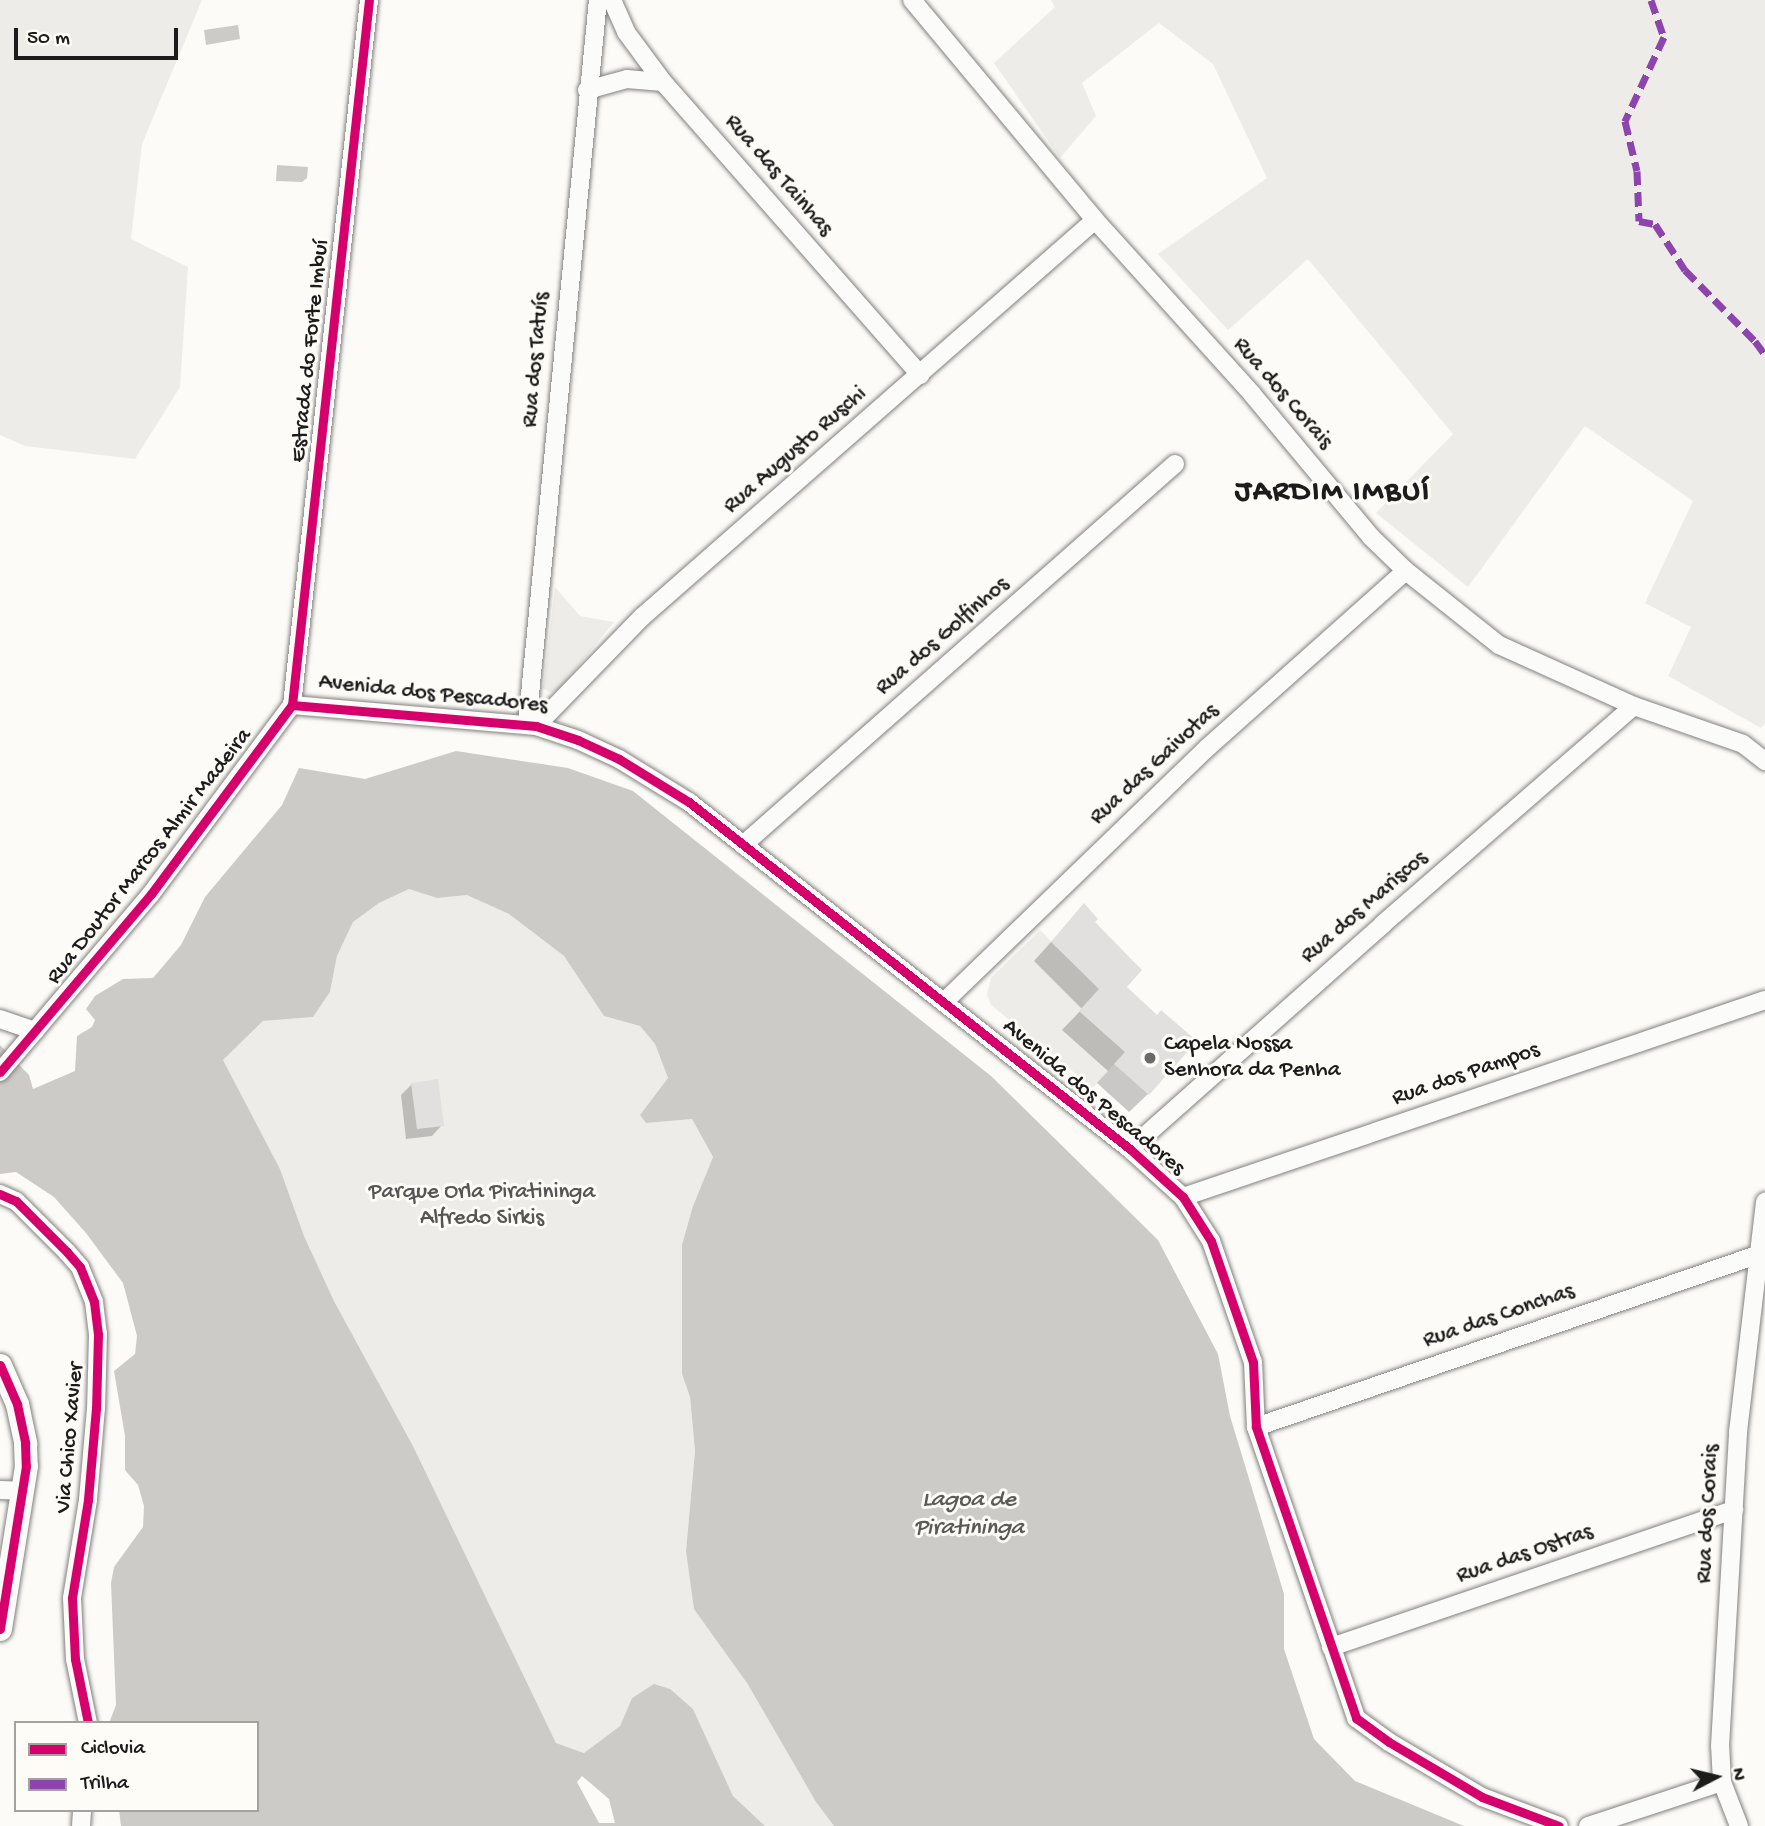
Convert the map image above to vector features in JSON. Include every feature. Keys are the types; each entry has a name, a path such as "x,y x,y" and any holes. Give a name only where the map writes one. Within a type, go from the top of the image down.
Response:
{"street":[{"name":"Estrada do Forte Imbuí","path":"292,705 369,0"},
{"name":"Rua dos Tatuís","path":"531,726 587,90 598,0"},
{"name":"Rua das Tainhas","path":"611,0 626,32 663,82 920,375"},
{"name":"Rua dos Corais","path":"912,0 1095,220 1252,394 1371,537 1406,571 1499,645 1634,706 1742,744 1765,761"},
{"path":"587,90 627,79 663,82"},
{"name":"Rua Augusto Ruschi","path":"531,726 642,617 1095,220"},
{"name":"Rua dos Golfinhos","path":"743,845 1175,464"},
{"name":"Rua das Gaivotas","path":"945,1001 1207,748 1406,571"},
{"name":"Avenida dos Pescadores","path":"292,705 531,726 578,740 619,759 689,802 1130,1149 1183,1197 1211,1241 1253,1362 1256,1427 1356,1718 1390,1742 1482,1797 1559,1826"},
{"name":"Rua Doutor Marcos Almir Madeira","path":"0,1072 158,884 292,705"},
{"name":"Rua dos Mariscos","path":"1130,1149 1382,924 1634,706"},
{"name":"Rua dos Pampos","path":"1183,1197 1765,1000"},
{"path":"0,1019 35,1031"},
{"name":"Via Chico Xavier","path":"0,1194 16,1201 67,1252 80,1267 94,1302 98,1334 96,1408 88,1500 72,1598 75,1659 88,1721"},
{"name":"Rua dos Corais","path":"1738,1826 1722,1782 1720,1746 1738,1432 1765,1202"},
{"name":"Rua das Conchas","path":"1256,1427 1757,1255"},
{"path":"0,1364 17,1404 25,1443 11,1491 0,1629"},
{"name":"Rua das Ostras","path":"1331,1647 1734,1510"},
{"path":"1588,1826 1722,1782"}],"green space":[{"path":"0,0 202,0 142,144 131,239 188,267 180,387 135,459 25,446 0,435"},
{"path":"1051,0 1765,0 1765,723 1761,728 1668,676 1691,627 1645,603 1693,501 1585,426 1468,587 1376,513 1453,434 1308,259 1228,330 1158,254 1267,178 1213,64 1159,23 1082,83 1096,116 1060,158 994,63 1055,7"},
{"path":"555,587 580,616 614,622 558,691 549,692 543,688"},
{"name":"Parque Orla Piratininga Alfredo Sirkis","path":"409,889 437,898 467,895 509,914 564,956 604,1016 640,1026 655,1044 668,1078 641,1115 646,1123 692,1119 713,1157 693,1206 682,1374 690,1397 695,1451 686,1551 747,1683 816,1802 834,1826 765,1826 733,1796 693,1709 669,1689 653,1685 632,1698 620,1726 584,1753 556,1743 413,1446 334,1301 304,1236 280,1169 223,1060 263,1021 313,1017 330,992 337,956 353,922 379,903"},
{"path":"1040,930 1099,989 1079,1011 1125,1052 1093,1088 991,1005 987,994 991,978"}],"water":[{"path":"238,25 240,39 206,45 204,30"},
{"path":"277,165 308,167 307,178 302,182 276,181"},
{"name":"Lagoa de Piratininga","path":"456,751 568,768 633,791 991,1076 1158,1240 1218,1354 1230,1416 1284,1594 1284,1649 1314,1739 1355,1781 1464,1826 834,1826 816,1802 747,1683 694,1609 686,1551 695,1451 690,1397 682,1374 682,1245 693,1206 713,1157 692,1119 646,1123 640,1115 668,1078 655,1044 640,1026 604,1016 564,956 509,914 467,895 437,898 409,889 379,903 353,922 337,956 330,992 313,1017 263,1021 223,1060 280,1169 304,1236 334,1301 413,1446 556,1743 584,1753 620,1726 632,1698 654,1684 670,1689 693,1709 733,1796 765,1826 121,1826 119,1812 259,1812 259,1721 110,1721 116,1705 111,1583 114,1567 143,1527 144,1506 138,1485 125,1470 125,1436 114,1371 135,1354 137,1336 123,1283 86,1233 54,1197 16,1172 0,1174 0,1045 29,1075 33,1089 75,1071 77,1036 92,1027 95,1020 86,1009 95,996 123,979 153,978 181,945 205,897 282,805 299,768 365,779","holes":["582,1776 609,1799 615,1823 599,1823 577,1782"]}],"building":[{"path":"1084,903 1098,919 1095,922 1142,970 1127,987 1157,1015 1161,1010 1197,1041 1149,1095 1114,1064 1125,1052 1079,1011 1099,989 1051,942"},
{"path":"438,1079 444,1126 417,1129 411,1083"}],"marked path":[{"path":"1651,0 1664,37 1625,121 1637,171 1639,221 1655,224 1685,270 1755,341 1765,355"}],"cycle path":[{"path":"0,1072 151,894 292,705 369,0"},
{"path":"292,705 536,726 578,740 619,759 689,802 1130,1149 1183,1197 1211,1241 1253,1362 1256,1427 1356,1718 1389,1742 1482,1797 1559,1826"},
{"path":"0,1194 16,1201 67,1252 80,1267 94,1302 98,1334 96,1408 88,1500 72,1598 75,1659 88,1721"},
{"path":"0,1365 17,1404 25,1443 26,1466 0,1629"}],"place":[{"name":"Capela Nossa Senhora da Penha","path":"1150,1058"}],"district":[{"name":"JARDIM IMBUÍ","path":"1333,494"}]}
